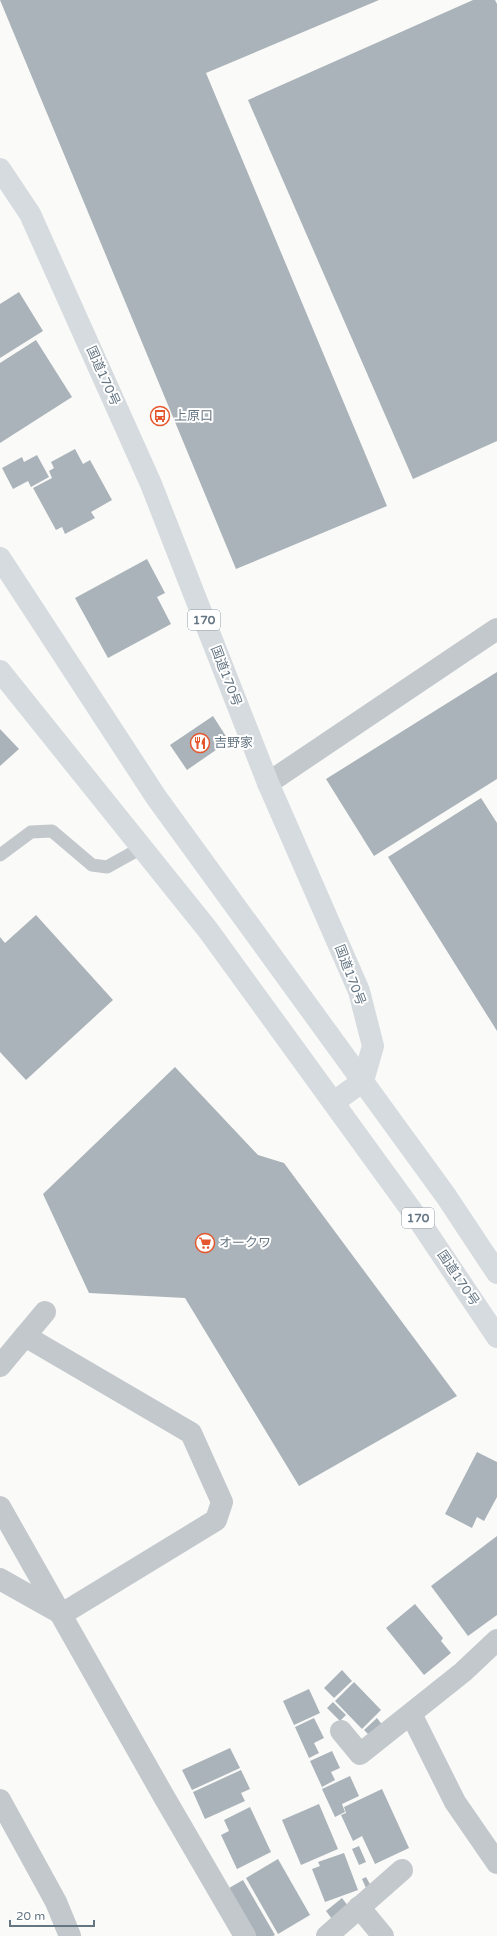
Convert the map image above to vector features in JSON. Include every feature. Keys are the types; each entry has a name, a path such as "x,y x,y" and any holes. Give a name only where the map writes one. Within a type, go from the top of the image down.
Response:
{"highway":[{"name":"国道170号","path":"0,169 30,214 151,484 268,783 359,991 373,1046 363,1081"},
{"name":"170","path":"0,558 156,797 446,1196 497,1273"},
{"name":"国道170号","path":"0,670 208,930 420,1222 497,1337"},
{"path":"334,1102 363,1081"}],"street":[{"path":"268,783 497,629"},
{"path":"0,1366 45,1312"},
{"path":"25,1336 191,1433 222,1502 216,1520 62,1614"},
{"path":"0,1507 62,1614 163,1795 245,1936"},
{"path":"0,1579 62,1614"},
{"path":"341,1731 360,1754 463,1672 497,1640"},
{"path":"411,1714 455,1802 497,1863"},
{"path":"0,1800 56,1902 70,1936"},
{"path":"327,1936 402,1870"},
{"path":"359,1907 383,1936"}],"lane":[{"path":"0,855 31,832 52,831 92,865 107,867 143,847"}],"building":[{"path":"0,0 379,0 206,73 387,506 236,569"},
{"path":"473,0 495,0 497,4 497,441 413,479 248,100"},
{"path":"19,292 43,331 0,358 0,304"},
{"path":"36,340 72,397 0,443 0,363"},
{"path":"75,449 83,464 90,460 112,500 91,512 95,518 65,534 62,527 56,530 33,488 52,478 49,471 54,468 51,462"},
{"path":"37,455 49,477 31,487 28,481 13,489 2,468 22,457 24,462"},
{"path":"147,559 165,593 157,597 171,624 108,658 75,598"},
{"path":"497,672 497,779 374,856 326,779"},
{"name":"吉野家","path":"213,716 229,741 187,770 170,745"},
{"path":"0,729 19,749 0,766"},
{"path":"481,798 497,823 497,1031 388,857"},
{"path":"36,915 113,1000 26,1080 0,1052 0,937 5,943"},
{"name":"オークワ","path":"175,1067 258,1155 284,1163 457,1396 299,1486 185,1298 89,1293 43,1194"},
{"path":"477,1452 497,1462 497,1497 484,1521 477,1517 472,1528 445,1514"},
{"path":"497,1536 497,1615 468,1636 431,1586"},
{"path":"415,1604 443,1638 441,1641 451,1653 424,1675 386,1628"},
{"path":"342,1670 352,1681 334,1698 324,1688"},
{"path":"354,1682 381,1710 362,1729 335,1701"},
{"path":"309,1689 320,1713 294,1725 283,1701"},
{"path":"333,1702 346,1715 340,1721 327,1708"},
{"path":"314,1718 324,1738 314,1743 319,1753 309,1758 295,1727"},
{"path":"377,1718 383,1726 371,1737 364,1730"},
{"path":"230,1748 240,1768 192,1790 182,1770"},
{"path":"332,1751 340,1768 331,1772 335,1780 322,1787 310,1761"},
{"path":"241,1770 250,1789 241,1793 245,1801 205,1819 193,1792"},
{"path":"350,1776 359,1796 342,1804 345,1812 335,1817 322,1789"},
{"path":"382,1789 409,1848 375,1864 362,1836 353,1841 341,1815 346,1813 344,1807"},
{"path":"319,1804 338,1849 301,1865 282,1820"},
{"path":"250,1807 271,1852 237,1869 221,1835 229,1831 224,1820"},
{"path":"359,1846 366,1862 359,1865 352,1849"},
{"path":"344,1853 358,1890 325,1902 312,1869 320,1866 318,1862"},
{"path":"278,1859 310,1915 278,1934 246,1878"},
{"path":"366,1877 371,1886 366,1888 362,1879"},
{"path":"243,1880 275,1935 256,1936 229,1888"},
{"path":"342,1898 348,1906 332,1919 326,1911"}],"place":[{"name":"上原口","path":"160,416"},
{"name":"吉野家","path":"200,743"},
{"name":"オークワ","path":"205,1243"}]}
